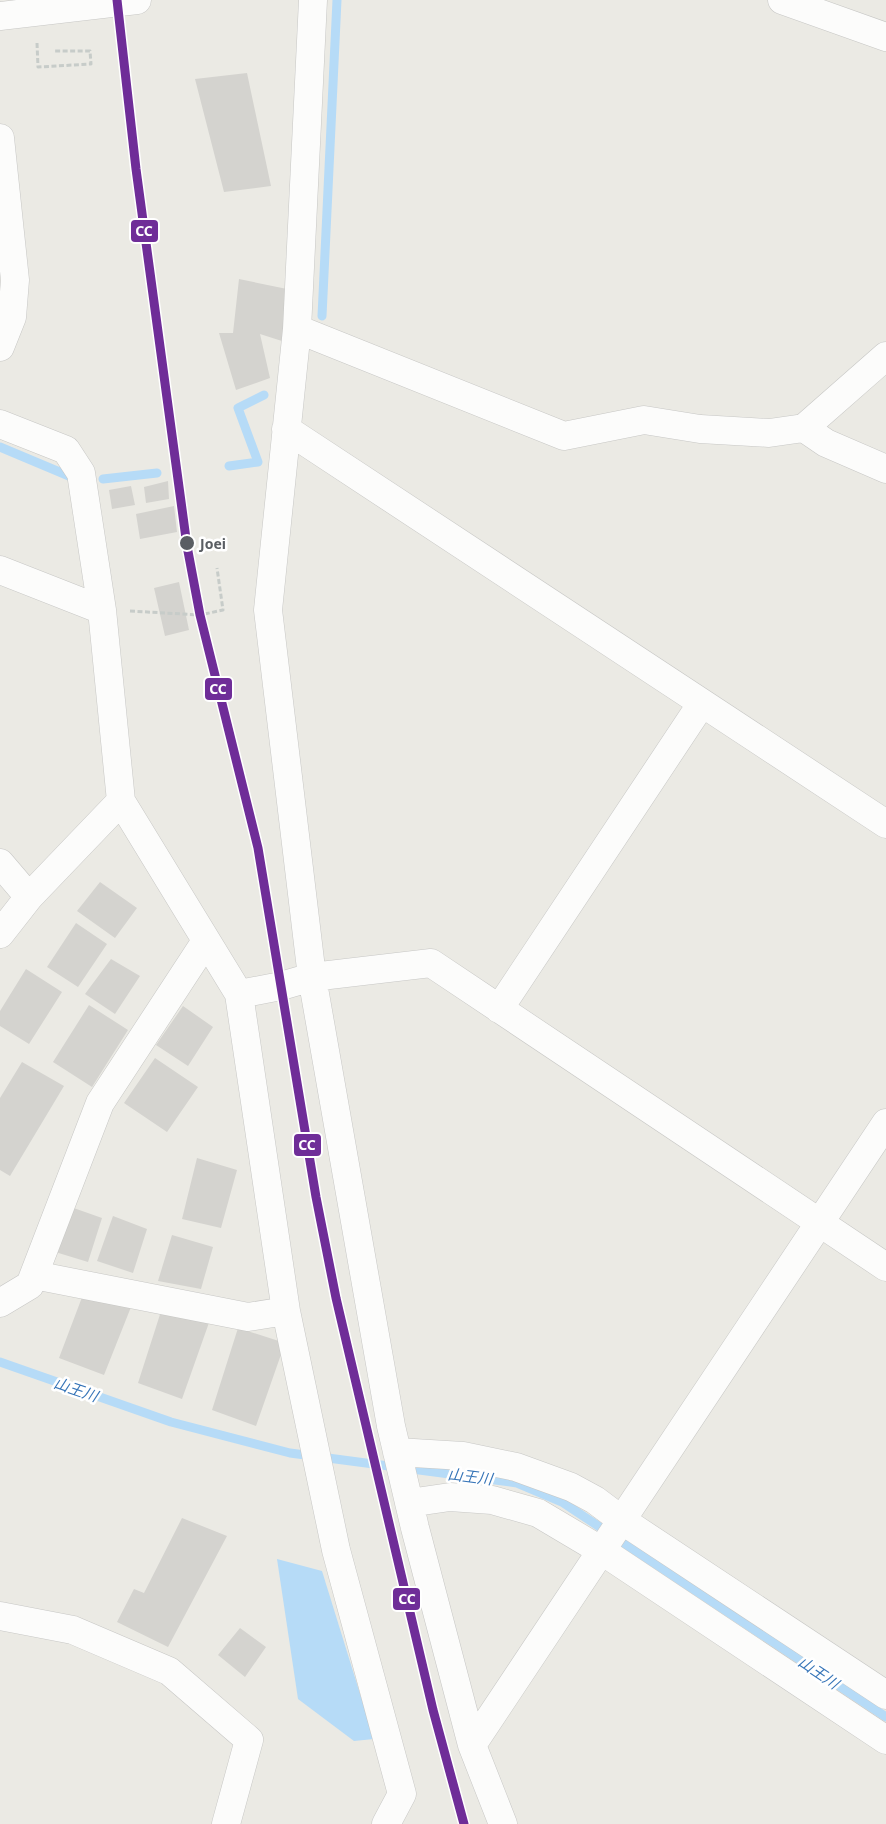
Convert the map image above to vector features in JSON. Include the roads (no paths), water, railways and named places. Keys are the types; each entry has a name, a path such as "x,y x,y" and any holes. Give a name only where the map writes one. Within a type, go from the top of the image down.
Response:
{"street":[{"path":"0,16 137,0"},
{"path":"313,0 297,329 268,610 312,977 391,1426 472,1745 503,1824"},
{"path":"782,0 886,37"},
{"path":"0,138 15,280 12,317 0,347"},
{"path":"297,329 564,436 644,420 700,429 769,433 804,428 886,356"},
{"path":"0,424 66,450 80,473 102,610 121,801 239,994 286,1311 336,1550 402,1794 386,1824"},
{"path":"804,428 826,443 886,469"},
{"path":"286,429 886,824"},
{"path":"0,570 102,610"},
{"path":"499,1009 702,703"},
{"path":"0,934 29,897 121,801"},
{"path":"0,863 29,897"},
{"path":"0,1303 30,1286 100,1103 206,941"},
{"path":"239,994 282,986 312,977 431,964 886,1267"},
{"path":"472,1745 886,1123"},
{"path":"34,1274 248,1317 286,1311"},
{"path":"403,1475 463,1456 516,1467 571,1487 595,1500 622,1521 886,1694"},
{"path":"403,1475 450,1497 492,1500 538,1513 602,1551 886,1740"},
{"path":"0,1616 73,1630 169,1671 249,1740 226,1824"}],"water":[{"path":"277,1559 322,1571 374,1739 354,1741 298,1699"}],"waterway":[{"path":"322,316 337,0"},
{"path":"229,466 258,462 238,408 264,395"},
{"path":"0,447 69,476"},
{"path":"103,479 157,473"},
{"name":"山王川","path":"0,1362 171,1422 290,1453 517,1483 562,1502 886,1717"}],"place":[{"name":"Joei","path":"187,543"}]}
